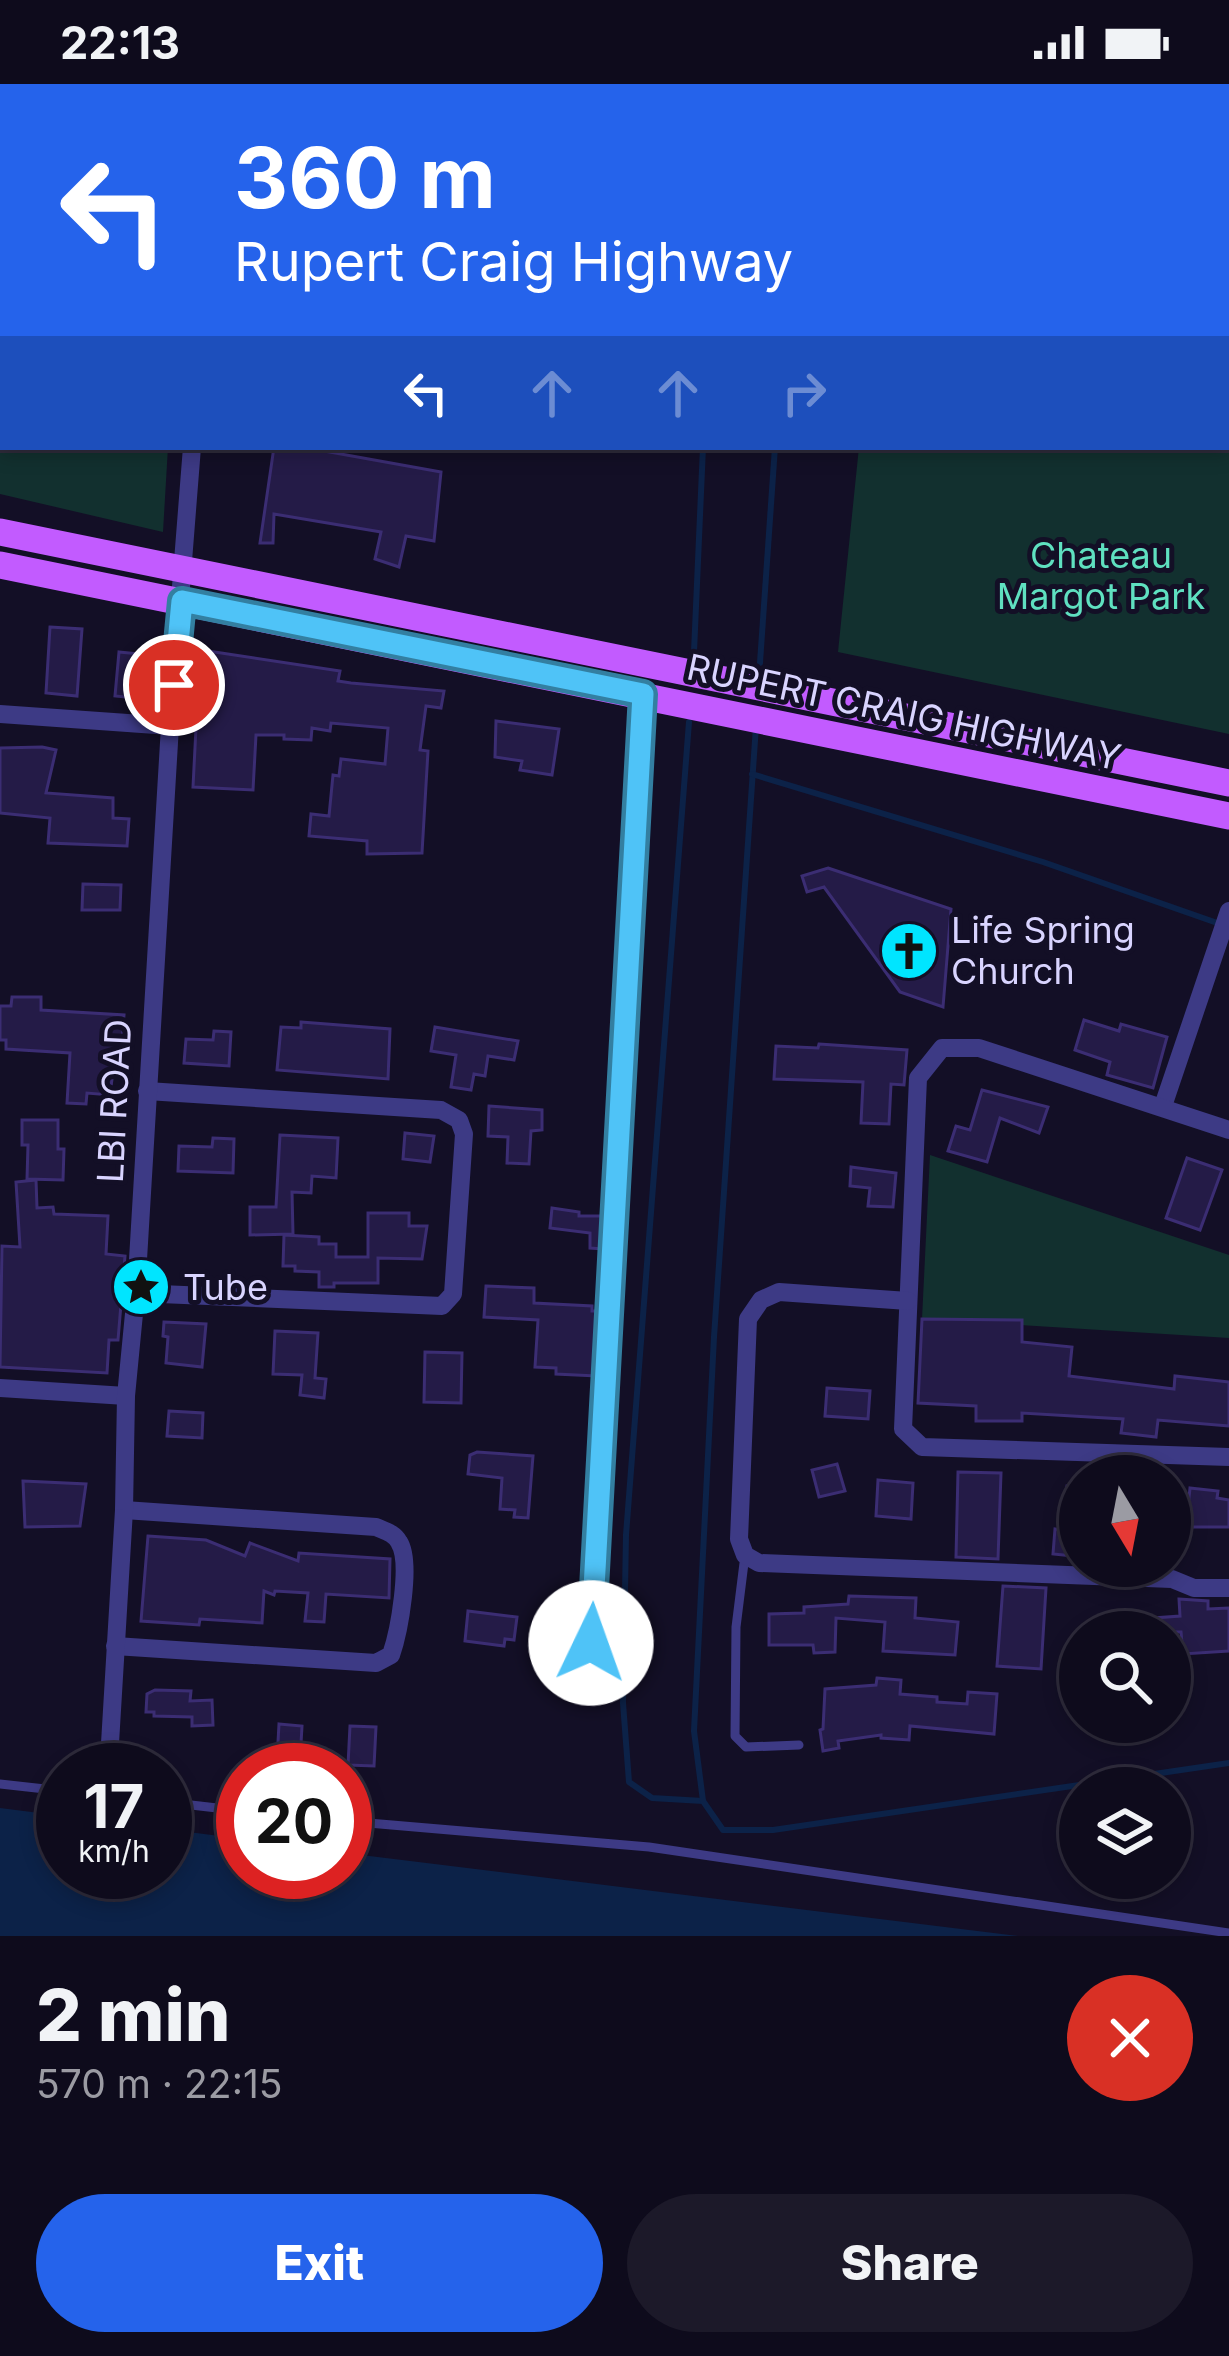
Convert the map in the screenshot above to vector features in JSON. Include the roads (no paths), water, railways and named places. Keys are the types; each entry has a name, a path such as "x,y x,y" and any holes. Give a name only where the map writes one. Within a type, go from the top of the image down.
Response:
{"main road":[{"name":"RUPERT CRAIG HIGHWAY","path":"0,532 732,682 790,710 1229,816"},
{"name":"RUPERT CRAIG HIGHWAY","path":"0,565 734,713 790,710 1229,782"}],"street":[{"name":"LBI ROAD","path":"110,1743 126,1396 192,450"},
{"path":"0,714 170,727"},
{"path":"1163,1106 1229,911"},
{"path":"1229,1130 979,1048 942,1048 918,1078 903,1430 922,1448 1229,1456"},
{"path":"136,1292 442,1306 453,1294 464,1134 459,1120 441,1110 147,1091"},
{"path":"908,1301 779,1292 761,1300 748,1319 739,1539 745,1555 759,1562 1172,1579 1194,1588 1229,1588"},
{"path":"0,1388 126,1396"},
{"path":"115,1646 376,1664 391,1654 401,1616 403,1546 395,1535 376,1526 124,1510"}],"lane":[{"path":"591,1643 643,694"},
{"path":"745,1555 736,1627 736,1736 746,1747 799,1745"},
{"path":"0,1784 36,1788"},
{"path":"372,1824 649,1847 1229,1933"}],"water":[{"path":"0,1808 36,1813 36,1899 192,1899 192,1832 216,1836 216,1899 372,1899 372,1856 1018,1936 0,1936"}],"waterway":[{"path":"694,652 703,450"},
{"path":"759,677 775,450"},
{"path":"689,722 626,1535 623,1703 629,1782 652,1798 703,1801"},
{"path":"756,726 714,1337 694,1731 703,1801 723,1830 773,1830 1229,1763"},
{"path":"752,774 1043,862 1223,925"}],"place":[{"name":"Life Spring Church","path":"909,951"},
{"name":"Tube","path":"141,1287"}],"park label":[{"name":"Chateau Margot Park","path":"1101,576"}]}
